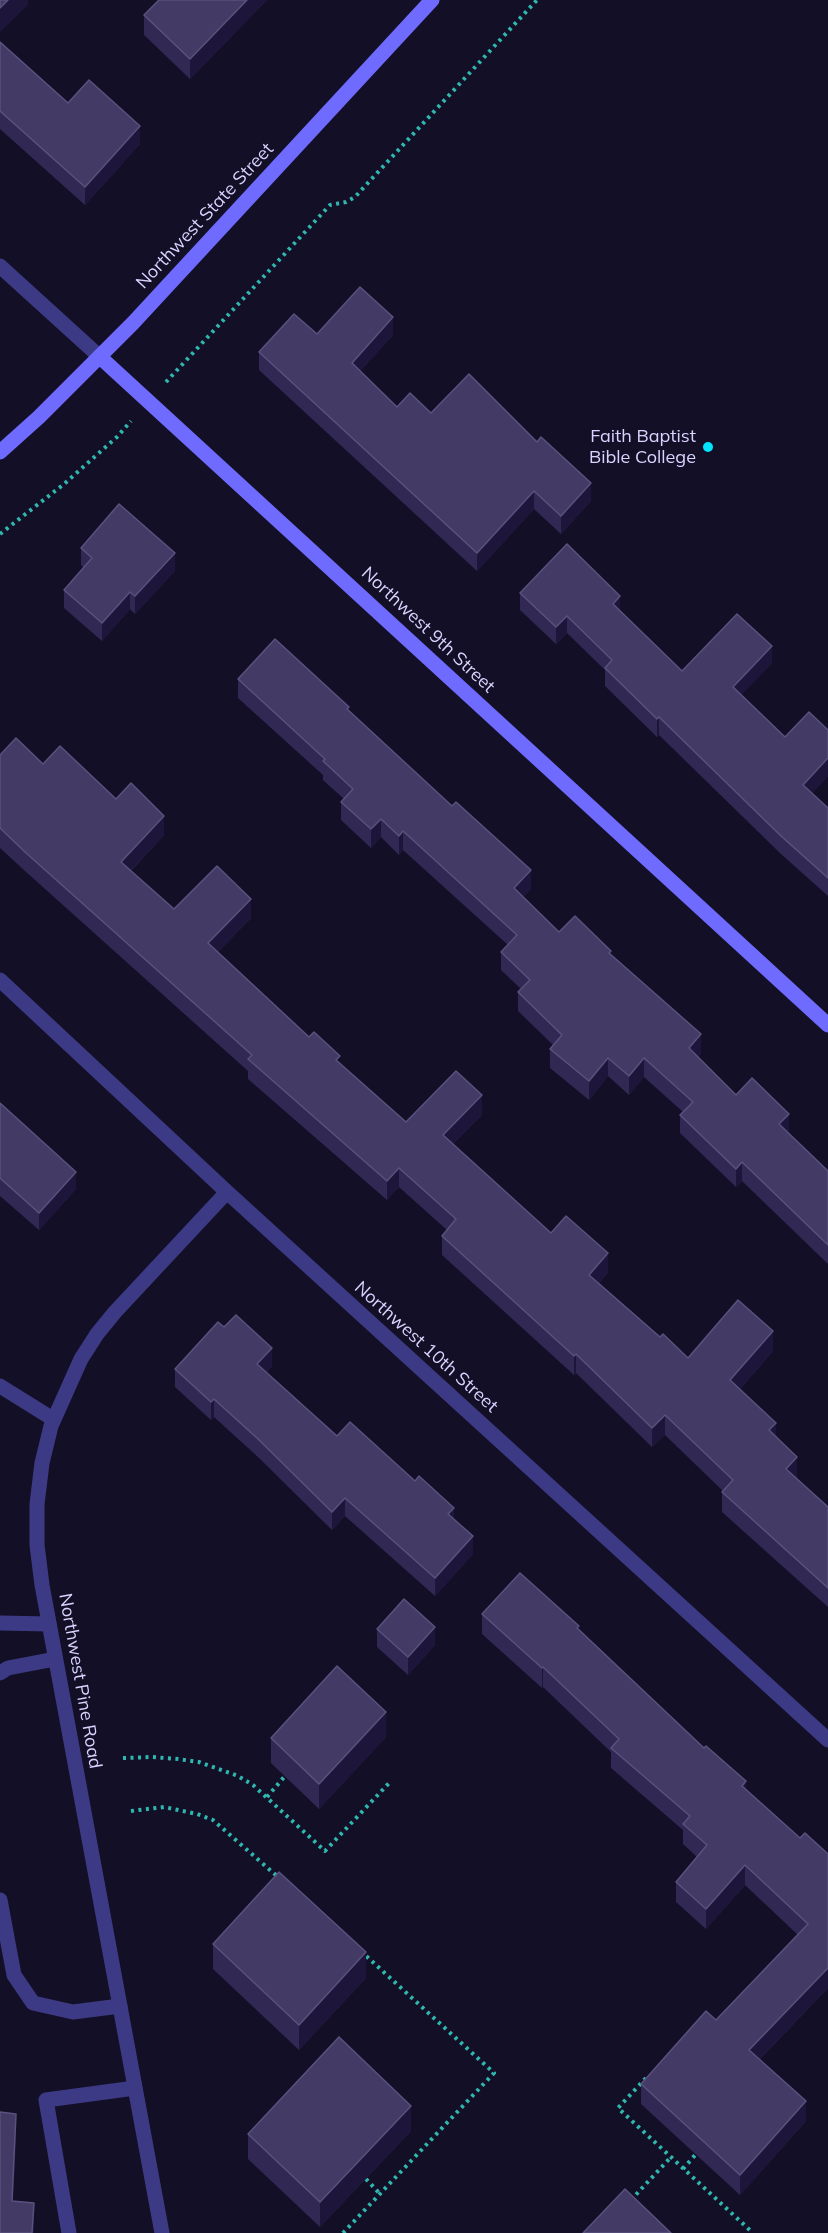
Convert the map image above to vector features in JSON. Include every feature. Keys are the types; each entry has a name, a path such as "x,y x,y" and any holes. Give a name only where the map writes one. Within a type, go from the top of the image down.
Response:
{"street":[{"name":"Northwest State Street","path":"0,452 100,357 432,0"},
{"name":"Northwest 9th Street","path":"0,266 828,1025"},
{"name":"Northwest 10th Street","path":"0,980 227,1192 828,1740"},
{"name":"Northwest Pine Road","path":"162,2233 55,1659 37,1545 37,1504 42,1463 53,1419 81,1359 97,1334 131,1294 227,1192"},
{"path":"0,1386 53,1419"},
{"path":"0,1623 49,1624"},
{"path":"0,1673 8,1668 55,1659"},
{"path":"0,1900 14,1975 33,2003 73,2012 120,2006"},
{"path":"69,2233 46,2100 135,2088"}],"path":[{"path":"0,534 117,437 330,205 346,202 355,197 537,0"},
{"path":"123,1758 152,1757 198,1762 238,1776 267,1797 325,1851 390,1782"},
{"path":"267,1797 285,1776"},
{"path":"131,1811 164,1807 198,1814 213,1820 279,1878"},
{"path":"343,2233 494,2073 357,1948"},
{"path":"649,2075 618,2108 753,2233"},
{"path":"683,2169 696,2154"},
{"path":"623,2208 670,2158"},
{"path":"366,2179 380,2194"}],"building":[{"path":"0,0 8,0 0,8"},
{"path":"159,0 247,0 190,59 144,15"},
{"path":"0,42 68,103 89,80 140,126 85,187 0,111"},
{"path":"360,287 393,317 352,363 397,407 410,393 431,413 469,374 537,442 541,437 591,483 561,516 534,491 477,553 259,352 294,314 317,334"},
{"path":"119,504 175,553 135,596 130,592 102,623 64,590 92,558 81,548"},
{"path":"567,544 620,596 613,604 682,671 737,614 772,646 733,687 785,737 809,712 828,730 828,758 803,785 828,808 828,878 605,668 612,660 567,616 556,627 520,593"},
{"path":"275,639 452,806 456,802 531,870 514,888 559,932 575,916 611,951 609,953 701,1034 689,1048 736,1095 752,1078 789,1114 779,1124 828,1171 828,1245 742,1162 736,1169 680,1115 693,1102 644,1058 629,1076 608,1058 589,1081 550,1049 562,1035 518,992 530,980 501,952 517,935 403,831 399,836 381,819 371,829 341,802 353,789 323,761 325,759 238,679"},
{"path":"16,738 43,764 60,746 116,799 131,783 164,816 121,862 174,909 217,866 251,899 208,943 309,1037 314,1032 340,1056 336,1060 406,1122 456,1071 482,1095 443,1135 551,1233 566,1216 608,1253 589,1275 660,1337 663,1334 688,1358 738,1300 773,1331 730,1380 776,1423 769,1430 797,1457 786,1469 828,1507 828,1588 722,1492 733,1480 665,1415 652,1428 576,1354 574,1356 442,1236 456,1219 399,1168 387,1181 248,1059 252,1055 0,828 0,755"},
{"path":"0,1103 76,1172 39,1213 0,1178"},
{"path":"236,1315 272,1348 257,1364 337,1436 350,1422 415,1481 419,1476 454,1508 448,1514 473,1536 435,1578 345,1498 332,1512 258,1439 214,1399 211,1402 175,1369 218,1322 224,1327"},
{"path":"520,1573 579,1626 577,1628 704,1748 706,1746 746,1781 742,1786 800,1838 805,1833 828,1854 828,1968 749,2050 806,2101 740,2175 641,2084 706,2011 716,2020 808,1924 745,1865 706,1909 676,1882 707,1845 683,1824 690,1816 611,1748 619,1739 543,1667 482,1614"},
{"path":"404,1599 435,1627 408,1657 377,1629"},
{"path":"337,1666 386,1712 319,1784 271,1738"},
{"path":"279,1872 366,1952 299,2025 213,1944"},
{"path":"339,2037 411,2106 320,2202 248,2134"},
{"path":"0,2112 16,2114 12,2201 34,2203 32,2233 0,2233"},
{"path":"625,2189 671,2233 583,2233"}],"place":[{"name":"Faith Baptist Bible College","path":"708,447"}]}
